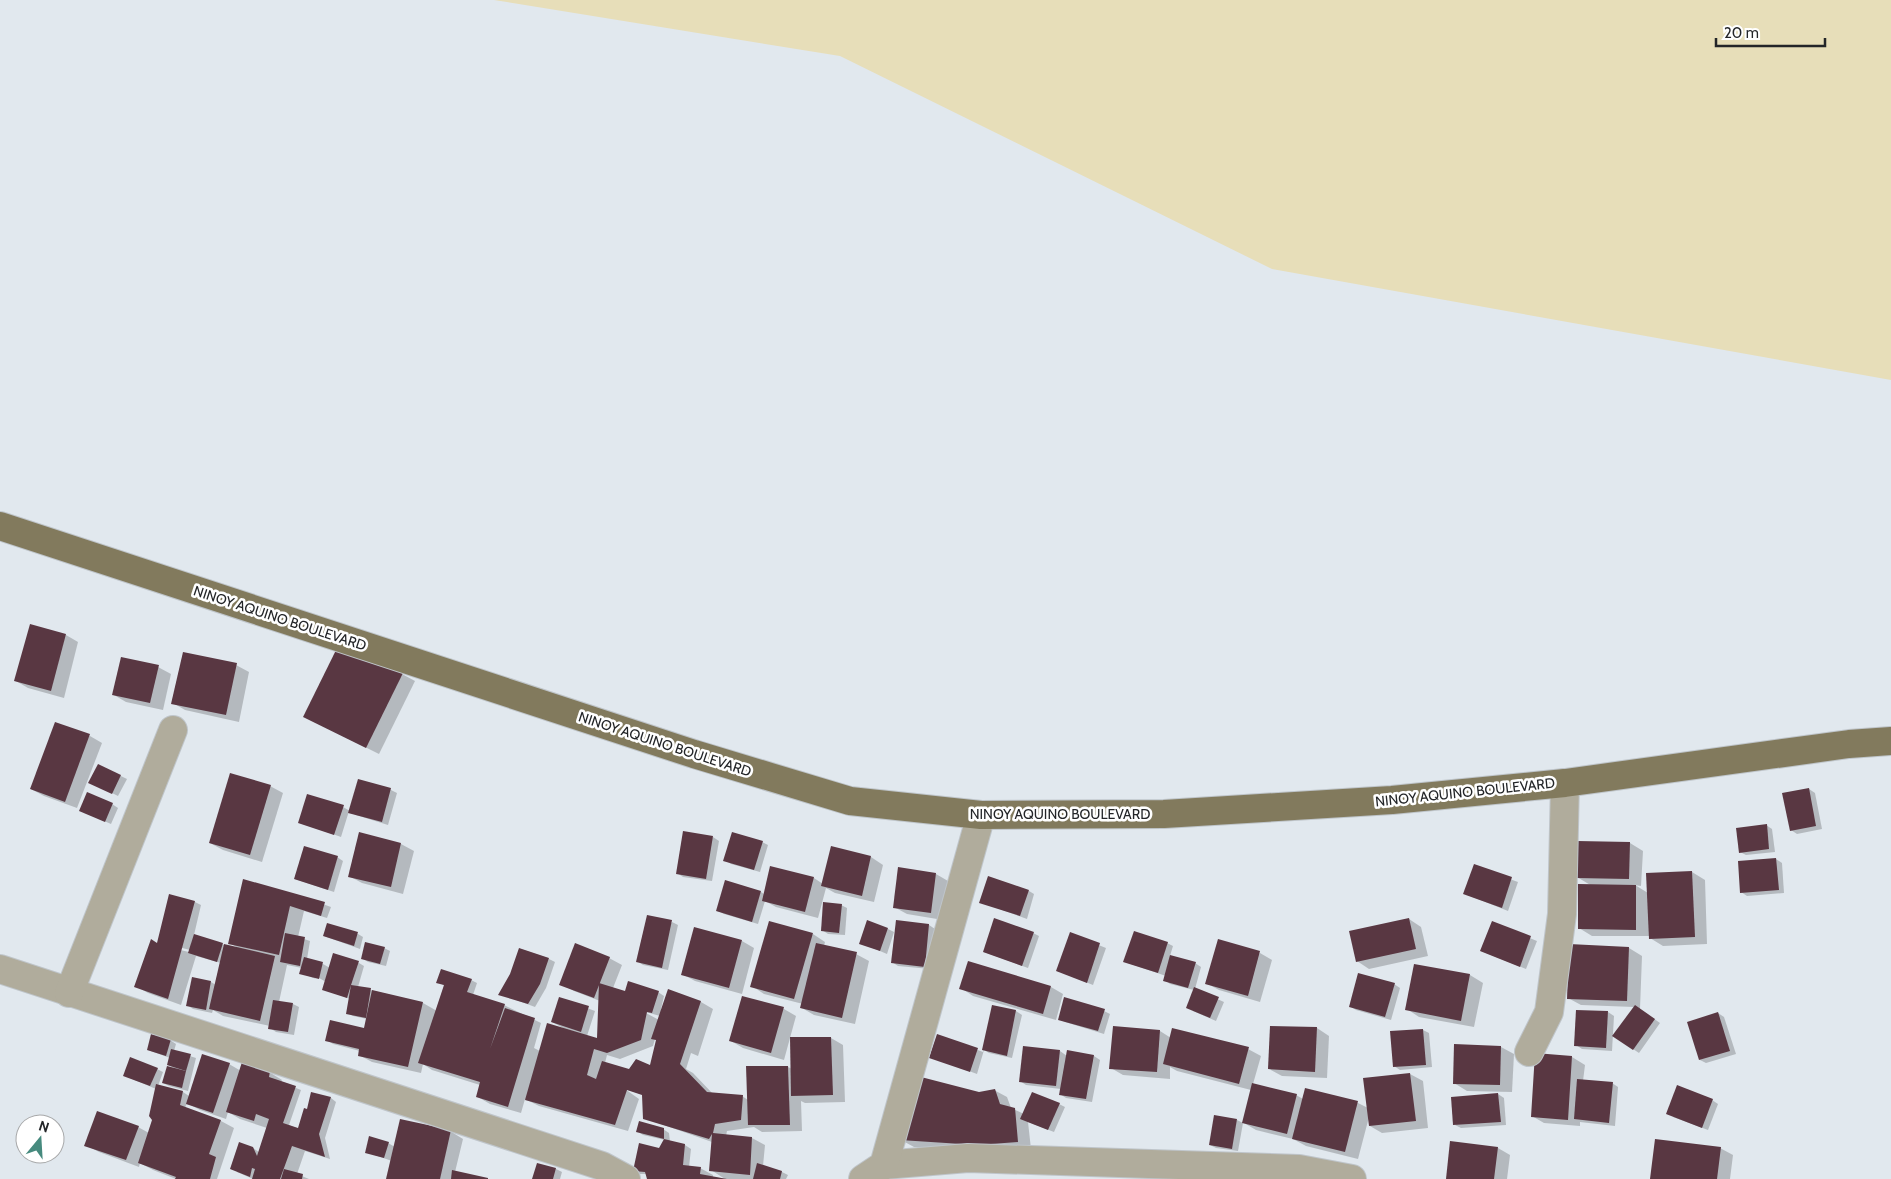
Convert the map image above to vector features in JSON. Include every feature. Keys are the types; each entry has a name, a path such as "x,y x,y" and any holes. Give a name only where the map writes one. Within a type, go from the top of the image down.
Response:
{"main road":[{"name":"NINOY AQUINO BOULEVARD","path":"0,526 694,754 850,801 981,815 1164,814 1392,800 1565,783 1849,744 1891,741"}],"street":[{"path":"69,993 173,730"},
{"path":"1529,1052 1549,1012 1562,914 1565,783"},
{"path":"981,815 873,1172 921,1171 968,1158 1298,1174 1352,1179"},
{"path":"0,969 602,1166 626,1179"}],"sand":[{"path":"494,0 1891,0 1891,380 1272,269 840,56"}],"building":[{"path":"30,624 66,634 51,691 14,681"},
{"path":"340,642 403,673 366,748 303,717"},
{"path":"183,652 237,663 226,715 171,704"},
{"path":"121,657 159,665 150,703 112,695"},
{"path":"55,722 90,734 65,802 30,789"},
{"path":"98,764 121,775 112,794 88,783"},
{"path":"230,773 271,785 250,855 209,843"},
{"path":"358,779 391,788 382,822 348,813"},
{"path":"1809,788 1816,826 1790,831 1782,793"},
{"path":"87,792 113,803 105,822 79,811"},
{"path":"307,794 344,805 334,835 298,823"},
{"path":"1767,824 1769,849 1739,853 1736,828"},
{"path":"683,831 713,836 706,879 676,874"},
{"path":"359,832 401,843 391,887 348,877"},
{"path":"732,832 763,841 754,870 723,861"},
{"path":"1577,841 1630,842 1629,879 1576,878"},
{"path":"304,846 338,856 328,890 294,879"},
{"path":"831,846 871,856 862,896 821,886"},
{"path":"1776,858 1779,890 1740,893 1738,861"},
{"path":"1474,864 1512,877 1502,908 1463,894"},
{"path":"770,866 814,877 805,912 762,901"},
{"path":"898,867 936,873 931,913 893,908"},
{"path":"1692,871 1695,937 1649,939 1646,873"},
{"path":"988,876 1029,890 1020,916 979,903"},
{"path":"243,879 325,902 321,916 290,906 279,955 228,944"},
{"path":"725,880 761,891 752,922 716,911"},
{"path":"1578,884 1636,885 1636,930 1578,929"},
{"path":"169,894 195,901 168,999 134,987 151,939 157,943"},
{"path":"823,902 842,904 839,933 821,931"},
{"path":"647,915 672,920 662,968 636,962"},
{"path":"994,918 1034,932 1022,966 983,952"},
{"path":"1409,918 1416,949 1356,962 1349,931"},
{"path":"867,920 888,928 880,951 859,944"},
{"path":"896,920 929,924 925,967 891,963"},
{"path":"769,921 813,933 794,999 750,987"},
{"path":"1492,921 1531,936 1520,967 1480,951"},
{"path":"327,923 358,932 354,946 323,936"},
{"path":"694,927 742,940 729,988 681,975"},
{"path":"1134,931 1168,942 1158,973 1123,962"},
{"path":"1070,932 1100,943 1087,983 1056,971"},
{"path":"285,933 305,937 300,966 280,962"},
{"path":"194,934 223,943 217,962 188,953"},
{"path":"1218,939 1260,951 1248,996 1205,984"},
{"path":"365,942 385,947 380,964 361,959"},
{"path":"575,943 610,957 594,998 559,985"},
{"path":"816,943 857,952 842,1018 800,1008"},
{"path":"224,944 275,956 260,1021 209,1009"},
{"path":"1569,944 1629,947 1627,1001 1567,999"},
{"path":"519,948 549,958 540,984 528,1004 498,995 510,974"},
{"path":"333,953 359,961 347,998 322,990"},
{"path":"1170,955 1196,962 1188,988 1163,981"},
{"path":"304,957 323,962 319,979 299,974"},
{"path":"968,961 1051,986 1043,1014 959,989"},
{"path":"1414,964 1470,974 1461,1021 1405,1010"},
{"path":"441,969 472,979 467,992 505,1004 490,1049 505,1008 535,1018 508,1107 476,1097 480,1082 418,1063 444,985 436,983"},
{"path":"1358,973 1395,983 1385,1017 1349,1007"},
{"path":"192,977 211,981 206,1010 186,1006"},
{"path":"628,981 659,991 652,1013 647,1012 641,1040 607,1053 594,1049 587,1075 596,1079 602,1061 629,1069 636,1059 650,1065 656,1040 651,1039 668,989 701,1001 680,1064 707,1092 743,1095 741,1120 715,1124 713,1133 752,1137 750,1175 709,1171 712,1134 709,1139 643,1119 642,1095 627,1090 615,1125 525,1100 547,1023 597,1038 599,983 625,991"},
{"path":"351,985 371,988 366,1018 346,1014"},
{"path":"1194,987 1219,997 1210,1018 1186,1008"},
{"path":"372,990 423,1002 408,1067 358,1056 359,1049 325,1041 330,1020 364,1028"},
{"path":"742,996 784,1007 771,1053 729,1041"},
{"path":"559,997 589,1006 581,1032 551,1022"},
{"path":"1064,997 1105,1009 1098,1031 1058,1020"},
{"path":"273,1000 293,1003 288,1032 268,1029"},
{"path":"992,1005 1016,1010 1007,1056 982,1050"},
{"path":"1635,1005 1655,1019 1633,1050 1612,1036"},
{"path":"1576,1010 1608,1011 1606,1048 1574,1046"},
{"path":"1718,1012 1730,1051 1699,1060 1687,1022"},
{"path":"1113,1026 1160,1030 1157,1072 1109,1069"},
{"path":"1270,1026 1317,1027 1315,1072 1268,1069"},
{"path":"1172,1028 1249,1047 1239,1084 1163,1064"},
{"path":"1423,1029 1426,1065 1393,1067 1390,1031"},
{"path":"151,1034 171,1039 166,1056 147,1050"},
{"path":"937,1034 978,1048 970,1072 929,1058"},
{"path":"790,1037 831,1037 833,1095 791,1096"},
{"path":"1454,1044 1501,1046 1500,1085 1453,1084"},
{"path":"1023,1046 1060,1050 1056,1086 1019,1082"},
{"path":"171,1049 191,1054 186,1071 167,1065"},
{"path":"1067,1050 1094,1055 1086,1099 1059,1095"},
{"path":"1535,1053 1572,1056 1568,1120 1531,1117"},
{"path":"202,1054 230,1063 213,1113 186,1104"},
{"path":"130,1057 158,1068 150,1086 123,1076"},
{"path":"242,1062 270,1071 269,1077 296,1086 283,1123 298,1128 304,1108 307,1109 311,1092 331,1097 319,1134 325,1157 292,1146 280,1179 252,1179 255,1169 252,1168 250,1177 230,1169 239,1142 253,1147 257,1156 269,1119 256,1114 254,1121 226,1112"},
{"path":"167,1066 186,1071 182,1088 162,1083"},
{"path":"746,1066 788,1066 790,1125 748,1125"},
{"path":"1410,1073 1416,1121 1369,1126 1363,1078"},
{"path":"921,1077 979,1092 995,1089 1000,1104 1015,1108 1018,1142 977,1145 900,1140"},
{"path":"1577,1079 1613,1082 1609,1123 1574,1119"},
{"path":"1252,1083 1297,1094 1287,1134 1242,1123"},
{"path":"156,1084 183,1091 180,1105 221,1120 209,1154 216,1157 210,1179 175,1179 176,1177 138,1163 152,1120 149,1116"},
{"path":"1677,1085 1713,1099 1702,1128 1666,1114"},
{"path":"1305,1088 1358,1101 1345,1152 1292,1139"},
{"path":"1032,1092 1060,1103 1048,1130 1020,1119"},
{"path":"1498,1093 1501,1122 1453,1125 1451,1097"},
{"path":"97,1111 139,1126 126,1160 84,1146"},
{"path":"1214,1115 1237,1119 1232,1149 1209,1145"},
{"path":"400,1119 451,1130 440,1179 386,1179"},
{"path":"639,1121 664,1128 664,1139 636,1132"},
{"path":"369,1136 389,1142 384,1158 365,1153"},
{"path":"664,1139 685,1144 683,1165 701,1167 700,1174 727,1179 647,1179 645,1172 633,1171 639,1143 659,1148"},
{"path":"1655,1139 1721,1147 1717,1179 1650,1179"},
{"path":"1450,1141 1498,1147 1494,1179 1446,1179"},
{"path":"537,1163 556,1168 553,1179 532,1179"},
{"path":"757,1163 782,1171 780,1179 753,1179"},
{"path":"284,1169 303,1174 302,1179 281,1179"},
{"path":"452,1170 488,1178 488,1179 451,1179"}]}
